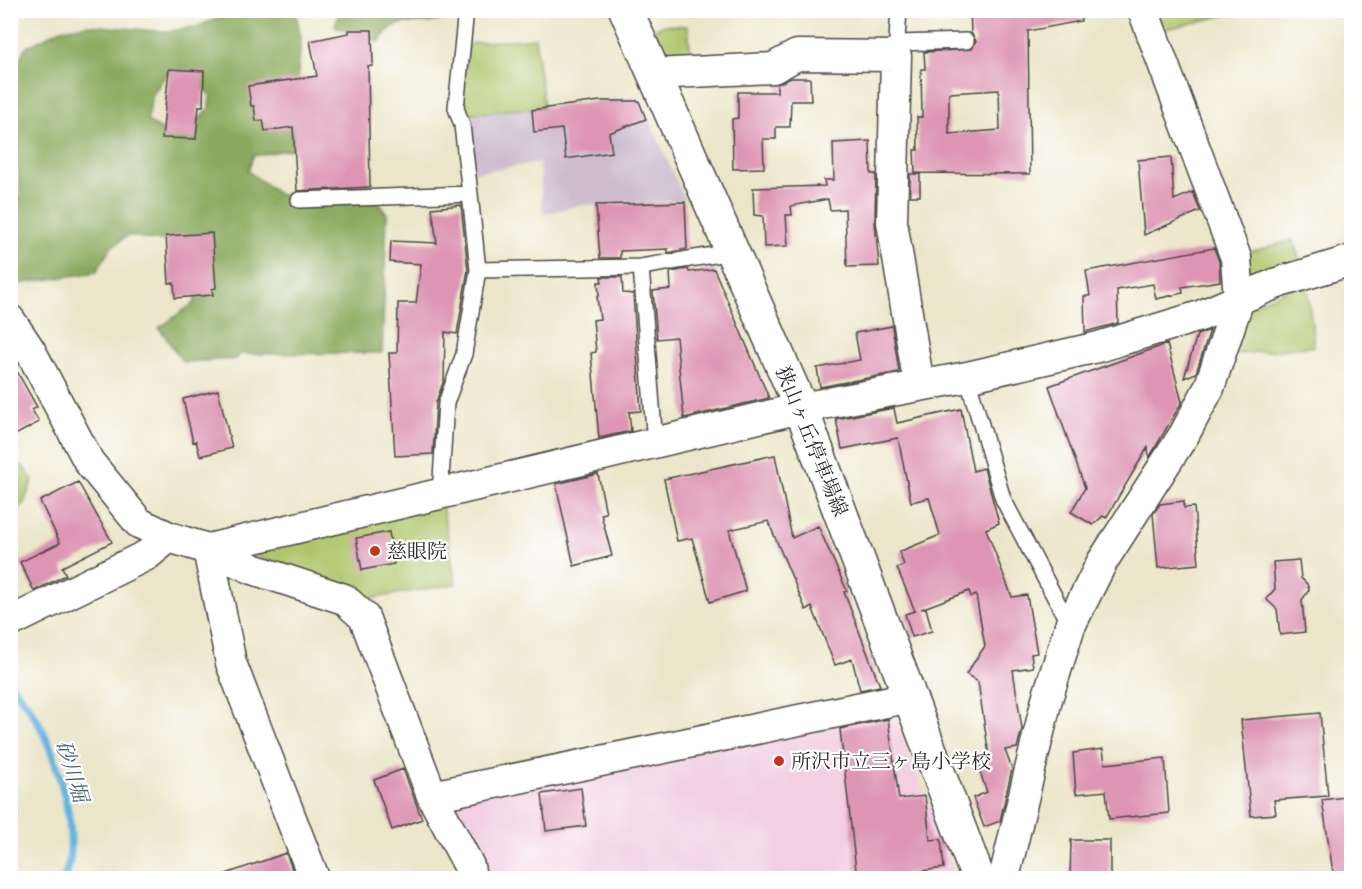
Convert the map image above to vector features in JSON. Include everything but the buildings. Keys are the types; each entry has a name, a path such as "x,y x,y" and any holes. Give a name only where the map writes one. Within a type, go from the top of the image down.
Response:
{"main road":[{"name":"狭山ヶ丘停車場線","path":"626,10 801,408 978,879"}],"street":[{"path":"1004,879 1047,699 1070,626 1102,562 1185,433 1209,388 1239,299 1236,258 1143,10"},
{"path":"654,74 773,68 797,55 897,49 892,222 919,385"},
{"path":"208,549 801,408 967,376 1098,347 1200,316 1277,284 1352,260"},
{"path":"10,320 30,350 94,470 139,523 169,537 208,549 253,568 344,598 364,617 432,796 469,867 471,879"},
{"path":"10,622 147,555 169,537"},
{"path":"208,549 231,663 314,879"},
{"path":"432,796 910,697"}],"lane":[{"path":"440,494 446,404 464,354 478,270 462,125 456,108 466,10"},
{"path":"899,10 897,49 966,41"},
{"path":"299,200 470,194"},
{"path":"478,270 641,267 732,252"},
{"path":"641,267 655,443"},
{"path":"967,376 1003,499 1070,626"}],"shaded area":[{"path":"639,97 685,200 581,205 543,214 539,163 473,173 465,114"},
{"name":"所沢市立三ヶ島小学校","path":"882,715 898,724 956,878 482,878 448,811 456,798"}],"green space":[{"path":"1152,10 1242,11 1158,31"},
{"path":"238,11 291,11 296,13 301,37 292,149 253,156 248,171 280,195 369,187 387,214 382,353 240,354 236,359 183,362 159,328 194,303 211,255 201,239 152,240 129,235 112,246 96,272 11,285 11,225 20,196 17,144 11,110 11,79 25,48 61,29 88,25 167,32 198,26","holes":["181,70 210,95 209,109 187,130 161,130 147,121 153,94 167,73"]},
{"path":"339,11 453,11 433,22 405,23 396,26 387,31 379,42 335,26"},
{"path":"666,25 688,26 692,69 668,61 654,29"},
{"path":"535,38 544,107 465,114 461,102 468,47 472,43"},
{"path":"1293,240 1302,266 1251,284 1242,254"},
{"path":"1307,281 1314,346 1232,355 1244,309"},
{"path":"22,465 33,480 23,505 11,511 11,473"},
{"path":"442,504 456,584 362,600 242,550"}],"waterway":[{"name":"砂川堀","path":"10,683 43,732 59,773 65,796 71,842 69,862 64,878"}],"place":[{"name":"慈眼院","path":"375,551"},
{"name":"所沢市立三ヶ島小学校","path":"779,761"}]}
